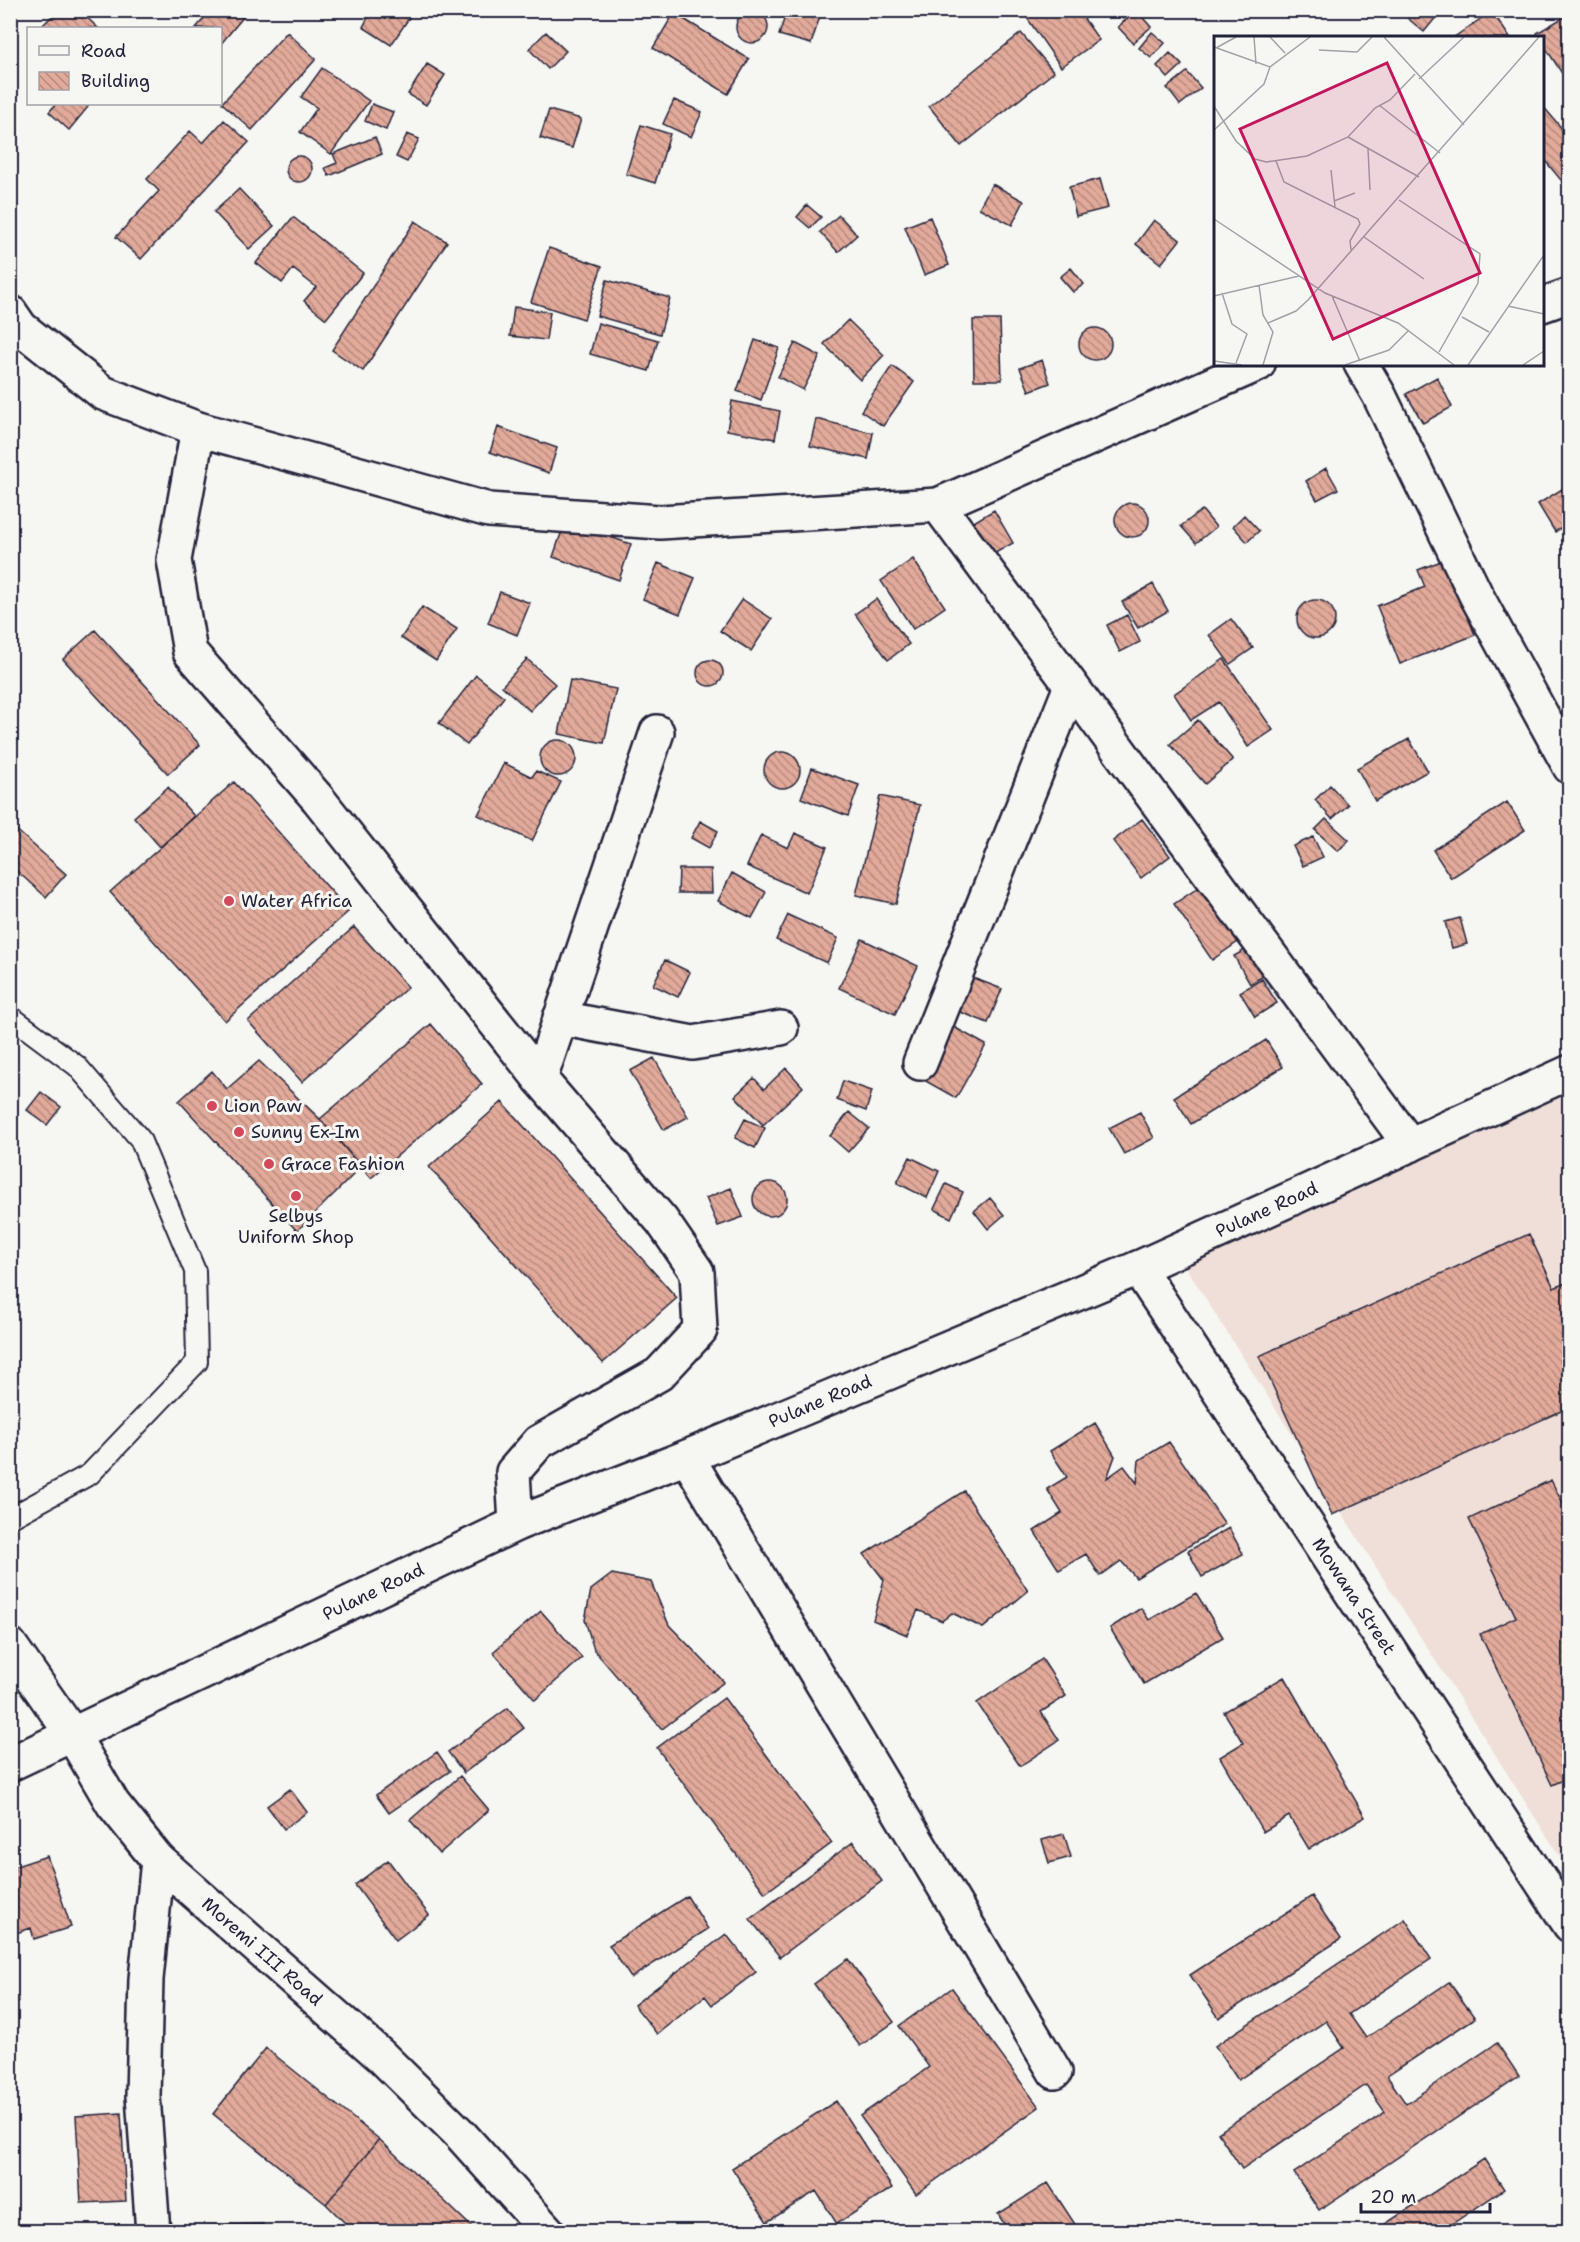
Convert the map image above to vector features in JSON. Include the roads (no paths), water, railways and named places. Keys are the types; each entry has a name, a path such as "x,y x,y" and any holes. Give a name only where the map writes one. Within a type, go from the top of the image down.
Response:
{"street":[{"path":"1544,304 1569,294"},
{"path":"10,312 21,328 104,393 198,429 489,510 660,522 938,505 1253,366"},
{"path":"1362,366 1379,395 1476,595 1569,767"},
{"path":"198,429 174,560 190,652 319,800 540,1079 662,1221 697,1272 700,1330 659,1374 539,1442 513,1472 516,1524"},
{"path":"938,505 1410,1145"},
{"path":"920,1064 1071,686"},
{"path":"540,1079 657,732"},
{"path":"560,1018 693,1043 781,1028"},
{"name":"Pulane Road","path":"10,1764 516,1524 687,1457 1138,1268 1569,1072"},
{"name":"Mowana Street","path":"1138,1268 1569,1925"},
{"path":"687,1457 1055,2072"},
{"name":"Moremi III Road","path":"10,1645 72,1734 113,1804 158,1860 381,2056 460,2134 548,2232"},
{"path":"153,2232 143,2096 146,1979 158,1860"}],"lane":[{"path":"10,1017 77,1066 140,1139 195,1271 197,1362 90,1474 10,1518"}],"place":[{"name":"Water Africa","path":"229,901"},
{"name":"Lion Paw","path":"212,1106"},
{"name":"Sunny Ex-Im","path":"239,1132"},
{"name":"Grace Fashion","path":"269,1164"},
{"name":"Selbys Uniform Shop","path":"296,1196"}]}
